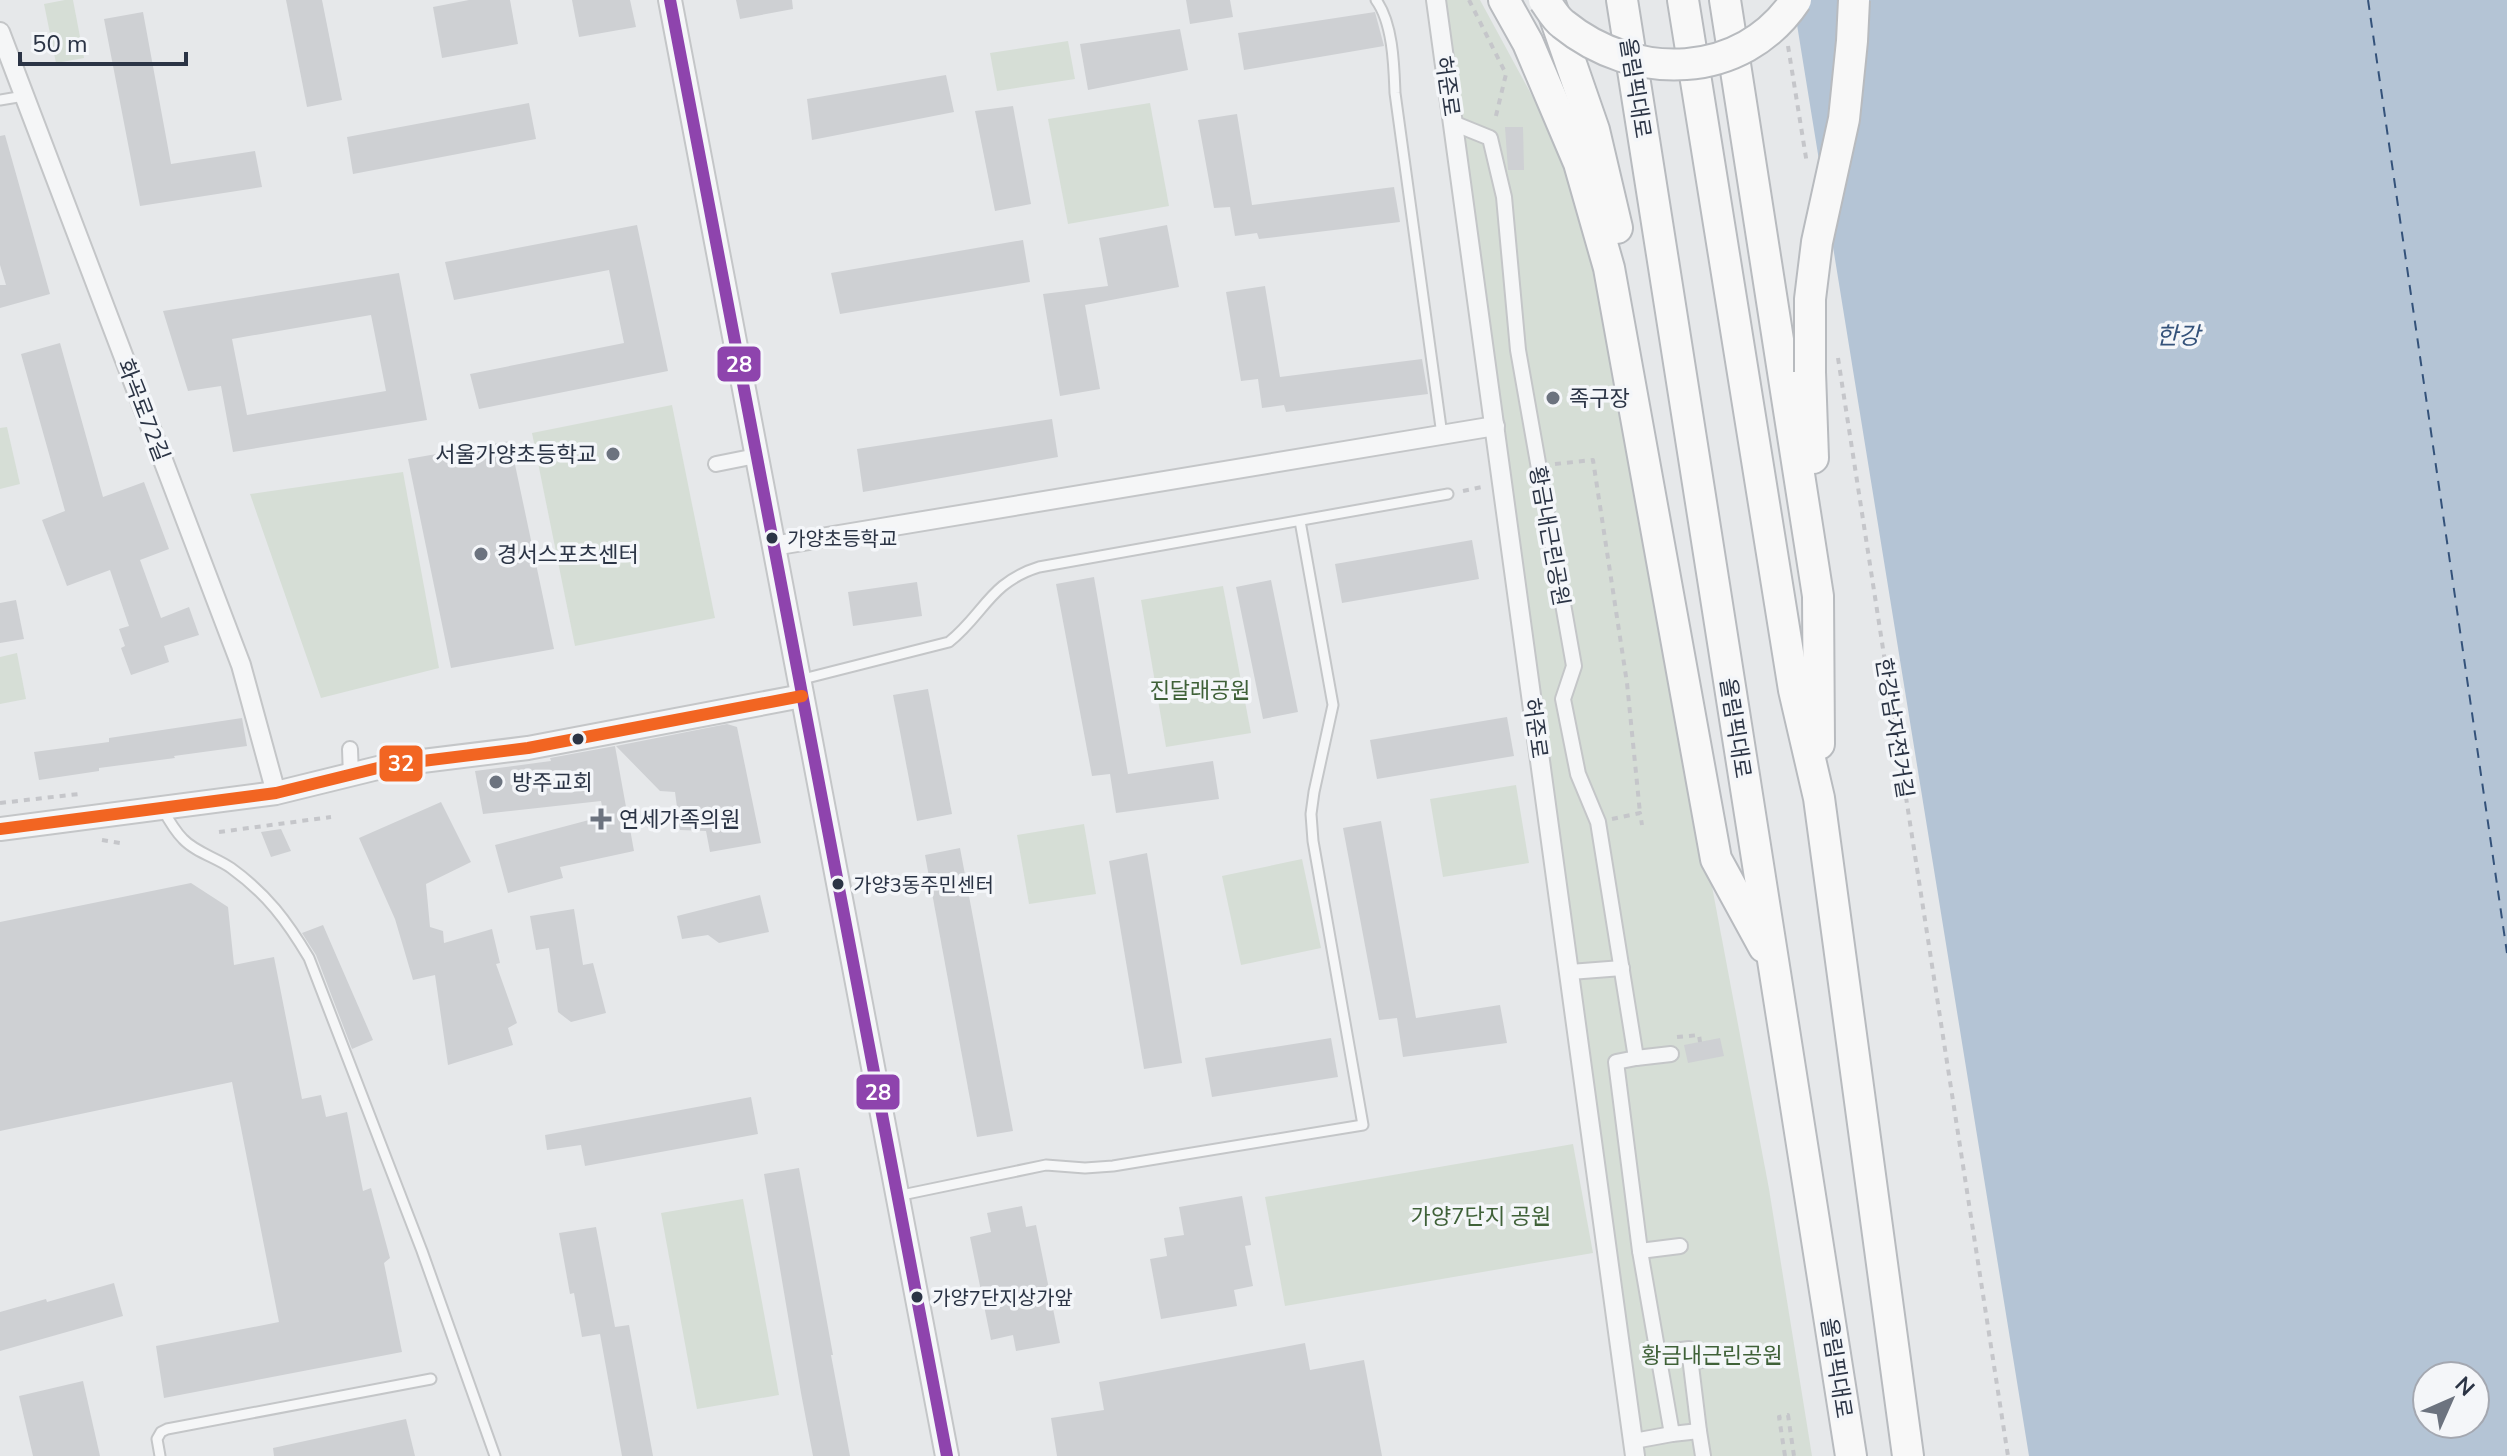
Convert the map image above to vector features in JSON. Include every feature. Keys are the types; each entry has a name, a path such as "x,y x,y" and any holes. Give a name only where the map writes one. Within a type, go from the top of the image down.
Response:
{"highway":[{"path":"1504,0 1528,43 1579,163 1609,268 1716,859 1774,966"},
{"path":"1546,0 1594,130 1615,215 1633,315 1631,383"},
{"path":"1546,0 1560,22 1593,45 1627,59 1668,66 1705,63 1741,49 1771,29 1796,0"},
{"name":"올림픽대로","path":"1622,0 1851,1456"},
{"path":"1683,0 1794,690 1819,798 1908,1456"},
{"path":"1725,0 1818,596"},
{"path":"1819,798 1818,596 1810,299 1817,242 1844,119 1854,0"}],"street":[{"path":"670,0 947,1456"},
{"name":"허준로","path":"1436,0 1634,1448"},
{"name":"화곡로72길","path":"0,32 241,665 276,793"},
{"path":"1453,123 1490,138"},
{"name":"황금내근린공원","path":"1490,138 1504,197 1518,350 1574,666 1563,699 1578,774 1598,822 1636,1058"},
{"path":"773,546 1495,426"},
{"path":"716,464 756,456"},
{"path":"0,829 276,793 390,765 528,748 800,688"},
{"path":"350,749 351,776"},
{"path":"1570,972 1622,968"},
{"path":"1671,1054 1616,1062 1640,1251 1672,1434"},
{"path":"1640,1251 1672,1242"},
{"path":"1658,1353 1689,1349 1703,1456"},
{"path":"1691,1362 1732,1355"},
{"path":"1634,1448 1672,1434 1699,1431"}],"lane":[{"path":"1376,0 1382,7 1394,56 1398,118 1442,435"},
{"path":"0,100 24,96"},
{"path":"800,688 949,642 995,590 1023,572 1058,563 1448,494"},
{"path":"897,1196 1046,1165 1085,1168 1113,1166 1363,1125 1313,841 1311,814 1314,792 1333,705 1300,521"},
{"path":"162,808 184,841 230,868 285,917 309,958 422,1251 495,1456"},
{"path":"160,1456 157,1439 167,1429 431,1379"}],"path":[{"path":"1469,0 1506,74 1490,138"},
{"path":"1788,47 1808,172"},
{"name":"한강남자전거길","path":"1838,359 2008,1456"},
{"path":"1537,467 1593,460 1627,683 1642,825"},
{"path":"1598,822 1640,813"},
{"path":"219,832 331,817"},
{"path":"1785,1456 1779,1417 1788,1415 1794,1456"}],"green space":[{"path":"73,0 84,58 56,63 44,4"},
{"name":"황금내근린공원","path":"1444,0 1480,0 1549,127 1591,244 1769,1189 1812,1456 1641,1456"},
{"path":"1068,41 1075,79 997,91 990,53"},
{"path":"1150,103 1169,206 1068,224 1048,119"},
{"path":"672,405 715,618 575,646 532,433"},
{"path":"7,427 20,484 0,489 0,428"},
{"path":"403,472 439,668 321,698 250,494"},
{"name":"진달래공원","path":"1223,586 1251,733 1166,747 1141,600"},
{"path":"17,653 26,699 0,704 0,657"},
{"path":"1516,785 1529,863 1443,877 1430,799"},
{"path":"1084,824 1096,894 1029,904 1017,835"},
{"path":"1302,859 1321,948 1241,965 1222,876"},
{"name":"가양7단지 공원","path":"1573,1144 1593,1253 1285,1306 1265,1197"},
{"path":"743,1199 779,1395 697,1409 661,1213"}],"water":[{"name":"한강","path":"1793,0 2507,0 2507,1456 2029,1456"}],"building":[{"path":"286,0 322,0 342,100 307,107"},
{"path":"469,0 510,0 518,44 442,58 433,7"},
{"path":"572,0 630,0 636,27 579,37"},
{"path":"736,0 792,0 793,9 740,19"},
{"path":"1186,0 1230,0 1233,17 1190,24"},
{"path":"143,12 171,164 255,151 262,187 140,206 104,19"},
{"path":"1375,12 1384,46 1244,70 1238,33"},
{"path":"1180,29 1188,70 1088,90 1080,44"},
{"path":"946,75 954,112 812,140 807,99"},
{"path":"529,103 536,139 353,174 347,137"},
{"path":"1013,106 1031,204 995,211 975,111"},
{"path":"1237,114 1252,205 1394,187 1400,222 1259,239 1257,233 1235,236 1230,207 1214,208 1198,120"},
{"path":"1505,127 1523,127 1524,170 1508,170"},
{"path":"5,135 50,294 0,308 0,285 6,285 0,265 0,136"},
{"path":"637,225 668,371 479,409 470,374 624,343 609,270 454,300 445,262"},
{"path":"1167,225 1179,287 1085,305 1100,389 1060,396 1043,294 1108,286 1099,238"},
{"path":"1023,240 1030,282 840,314 831,273"},
{"path":"399,273 427,420 233,452 221,386 188,391 163,311","holes":["371,315 386,391 247,415 232,339"]},
{"path":"1265,286 1280,377 1422,359 1428,394 1286,412 1284,405 1262,408 1258,379 1241,381 1226,292"},
{"path":"60,343 103,497 144,482 169,549 140,560 161,618 189,607 199,635 164,646 169,662 131,675 121,648 125,646 119,629 129,626 110,570 67,586 42,520 65,511 21,354"},
{"path":"1052,419 1058,457 863,492 857,449"},
{"name":"경서스포츠센터","path":"510,441 554,649 451,668 408,459"},
{"path":"1472,540 1479,579 1342,603 1335,564"},
{"path":"1094,577 1128,774 1213,761 1219,799 1116,813 1110,774 1092,776 1056,584"},
{"path":"1271,580 1298,712 1263,719 1236,587"},
{"path":"917,582 922,616 853,626 848,592"},
{"path":"16,600 24,639 0,643 0,603"},
{"path":"928,689 952,814 917,821 893,695"},
{"path":"1507,717 1514,756 1377,779 1370,740"},
{"path":"242,718 247,746 39,780 34,752"},
{"path":"727,724 737,727 761,843 710,852 706,831 680,830 675,792 660,791 616,746"},
{"path":"615,746 634,851 560,867 563,878 508,893 495,845 604,816 601,801 483,814 475,771 551,761 550,758"},
{"path":"441,802 471,862 426,884 430,927 443,931 444,943 492,929 500,963 496,964 517,1023 508,1028 513,1045 448,1065 435,975 413,980 395,919 359,838"},
{"path":"1381,821 1416,1018 1500,1005 1507,1043 1403,1057 1397,1018 1379,1020 1343,828"},
{"path":"281,829 291,851 271,857 261,832"},
{"path":"960,848 1013,1131 977,1137 925,855"},
{"path":"1147,853 1182,1063 1144,1069 1109,861"},
{"path":"191,883 228,907 234,965 274,957 302,1099 321,1095 326,1117 347,1112 363,1191 371,1188 390,1258 384,1263 402,1352 164,1398 156,1346 279,1322 232,1082 0,1131 0,922"},
{"path":"760,895 769,932 719,943 708,935 682,939 677,916"},
{"path":"574,909 583,965 593,963 606,1013 571,1022 558,1012 549,948 536,950 530,916"},
{"path":"323,925 373,1040 352,1049 316,955 302,933"},
{"path":"1331,1038 1338,1077 1212,1097 1205,1058"},
{"path":"1720,1038 1724,1056 1688,1063 1684,1045"},
{"path":"751,1097 758,1134 585,1166 581,1145 547,1150 545,1135"},
{"path":"799,1168 850,1456 813,1456 801,1393 764,1174"},
{"path":"1242,1196 1251,1245 1245,1246 1253,1286 1234,1290 1237,1306 1161,1319 1150,1259 1167,1256 1164,1238 1184,1235 1179,1207"},
{"path":"1022,1206 1026,1227 1036,1225 1060,1343 1016,1351 1013,1335 991,1340 970,1237 991,1232 987,1213"},
{"path":"596,1227 615,1327 629,1325 653,1456 622,1456 600,1334 582,1337 574,1293 570,1294 559,1233"},
{"path":"114,1283 123,1316 0,1351 0,1312"},
{"path":"1305,1343 1310,1370 1364,1360 1382,1456 1057,1456 1051,1418 1104,1410 1099,1382"},
{"path":"83,1381 100,1456 33,1456 19,1396"},
{"path":"406,1419 415,1456 274,1456 273,1448"}],"ferry route":[{"path":"2368,0 2507,953"}],"transit line":[{"name":"28","path":"670,0 947,1456"},
{"name":"32","path":"0,829 276,793 390,765 528,748 802,696"}],"place":[{"name":"족구장","path":"1553,398"},
{"name":"서울가양초등학교","path":"613,454"},
{"name":"가양초등학교","path":"772,538"},
{"name":"경서스포츠센터","path":"481,554"},
{"name":"방주교회","path":"496,782"},
{"name":"연세가족의원","path":"601,819"},
{"name":"가양3동주민센터","path":"838,884"},
{"name":"가양7단지상가앞","path":"917,1297"}]}
